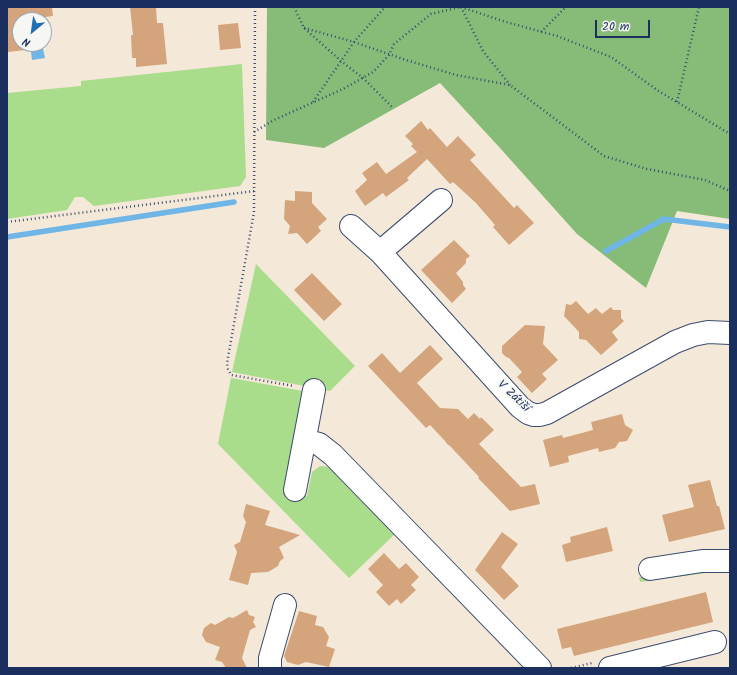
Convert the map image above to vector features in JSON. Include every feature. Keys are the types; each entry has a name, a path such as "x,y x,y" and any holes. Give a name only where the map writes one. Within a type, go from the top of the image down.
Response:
{"street":[{"path":"380,252 441,200"},
{"name":"V Zátiší","path":"351,226 380,252 520,407 528,413 534,415 547,413 675,342 693,335 708,332 730,333"},
{"path":"296,490 314,390"},
{"path":"304,440 318,444 333,455 540,668"},
{"path":"650,569 702,561 730,561"},
{"path":"270,668 270,658 286,605"},
{"path":"610,668 715,642"}],"path":[{"path":"255,7 254,212 227,358 228,369 231,374 314,390"},
{"path":"294,7 304,28 341,61 363,78 392,107"},
{"path":"313,103 354,42 384,7"},
{"path":"254,132 274,120 343,89 373,72 390,54 394,44 431,14 460,7 557,36 611,57 657,90 730,134"},
{"path":"460,7 483,51 510,85 604,156 647,169 705,180 730,191"},
{"path":"542,32 566,7"},
{"path":"677,102 699,7"},
{"path":"304,28 354,42 456,75 510,85"},
{"path":"7,222 255,191"}],"green space":[{"path":"267,7 730,7 730,219 677,211 646,288 577,234 440,83 324,148 266,140"},
{"path":"242,64 246,177 240,186 94,206 83,197 75,197 67,210 7,219 7,93 81,86 81,81"},
{"path":"256,264 355,366 330,391 232,372"},
{"path":"231,378 303,391 284,492 307,496 312,472 320,466 330,467 396,533 349,578 218,444"},
{"path":"728,570 640,582 639,577 645,576"}],"water":[{"path":"31,52 44,52 45,58 32,60"}],"building":[{"path":"7,7 52,7 53,16 52,12 12,12 12,52 8,52"},
{"path":"130,7 156,7 157,23 163,23 167,64 136,67 136,58 132,58 131,35 133,35"},
{"path":"238,23 241,48 220,50 218,25"},
{"path":"421,121 428,130 430,128 447,147 458,136 476,155 470,160 514,208 517,205 534,223 509,245 493,227 495,225 476,203 453,182 450,184 427,159 407,178 409,180 386,197 383,193 365,206 355,191 367,180 362,173 377,162 386,174 417,152 411,146 413,144 405,136"},
{"path":"295,191 312,192 312,203 327,219 318,227 321,231 307,244 297,233 288,234 290,226 284,219 285,200 295,201"},
{"path":"454,240 470,256 466,259 466,263 456,273 466,289 452,303 421,270"},
{"path":"312,273 342,304 324,321 294,290"},
{"path":"576,301 588,314 596,308 602,314 611,307 613,310 621,310 621,318 624,321 612,332 618,340 601,355 586,340 579,339 579,332 564,316 566,304 571,305"},
{"path":"525,325 545,326 543,344 558,360 542,374 547,379 532,393 517,377 522,372 502,353 502,346"},
{"path":"430,345 443,359 417,383 440,408 458,409 468,419 474,413 480,419 481,417 494,430 479,444 521,487 535,484 540,504 510,511 430,425 426,428 368,366 382,353 400,373"},
{"path":"622,414 625,425 633,430 627,441 619,442 615,448 599,452 598,448 568,456 569,462 550,467 543,440 562,435 563,438 593,430 591,422"},
{"path":"710,480 725,529 669,542 662,515 694,507 688,485"},
{"path":"246,504 270,511 265,525 300,535 279,547 284,558 280,561 278,566 268,572 251,573 248,585 229,580 237,552 234,545 240,542 246,522 243,516"},
{"path":"607,527 613,551 566,562 562,545 571,542 570,537"},
{"path":"502,532 518,544 501,567 519,586 504,600 475,570"},
{"path":"384,553 399,569 406,563 419,577 411,585 416,590 401,604 397,599 389,606 376,592 383,585 368,569"},
{"path":"706,592 713,622 574,656 571,647 562,649 557,629"},
{"path":"247,610 249,615 255,617 253,622 256,627 250,630 242,658 247,668 226,668 222,662 215,660 220,647 206,642 202,635 204,628 211,623 215,625 229,617 233,618"},
{"path":"299,611 317,616 315,625 323,627 329,637 326,646 335,649 329,667 306,662 298,665 287,662 284,656"}],"waterway":[{"path":"7,237 234,202"},
{"path":"606,251 664,219 730,227"}]}
